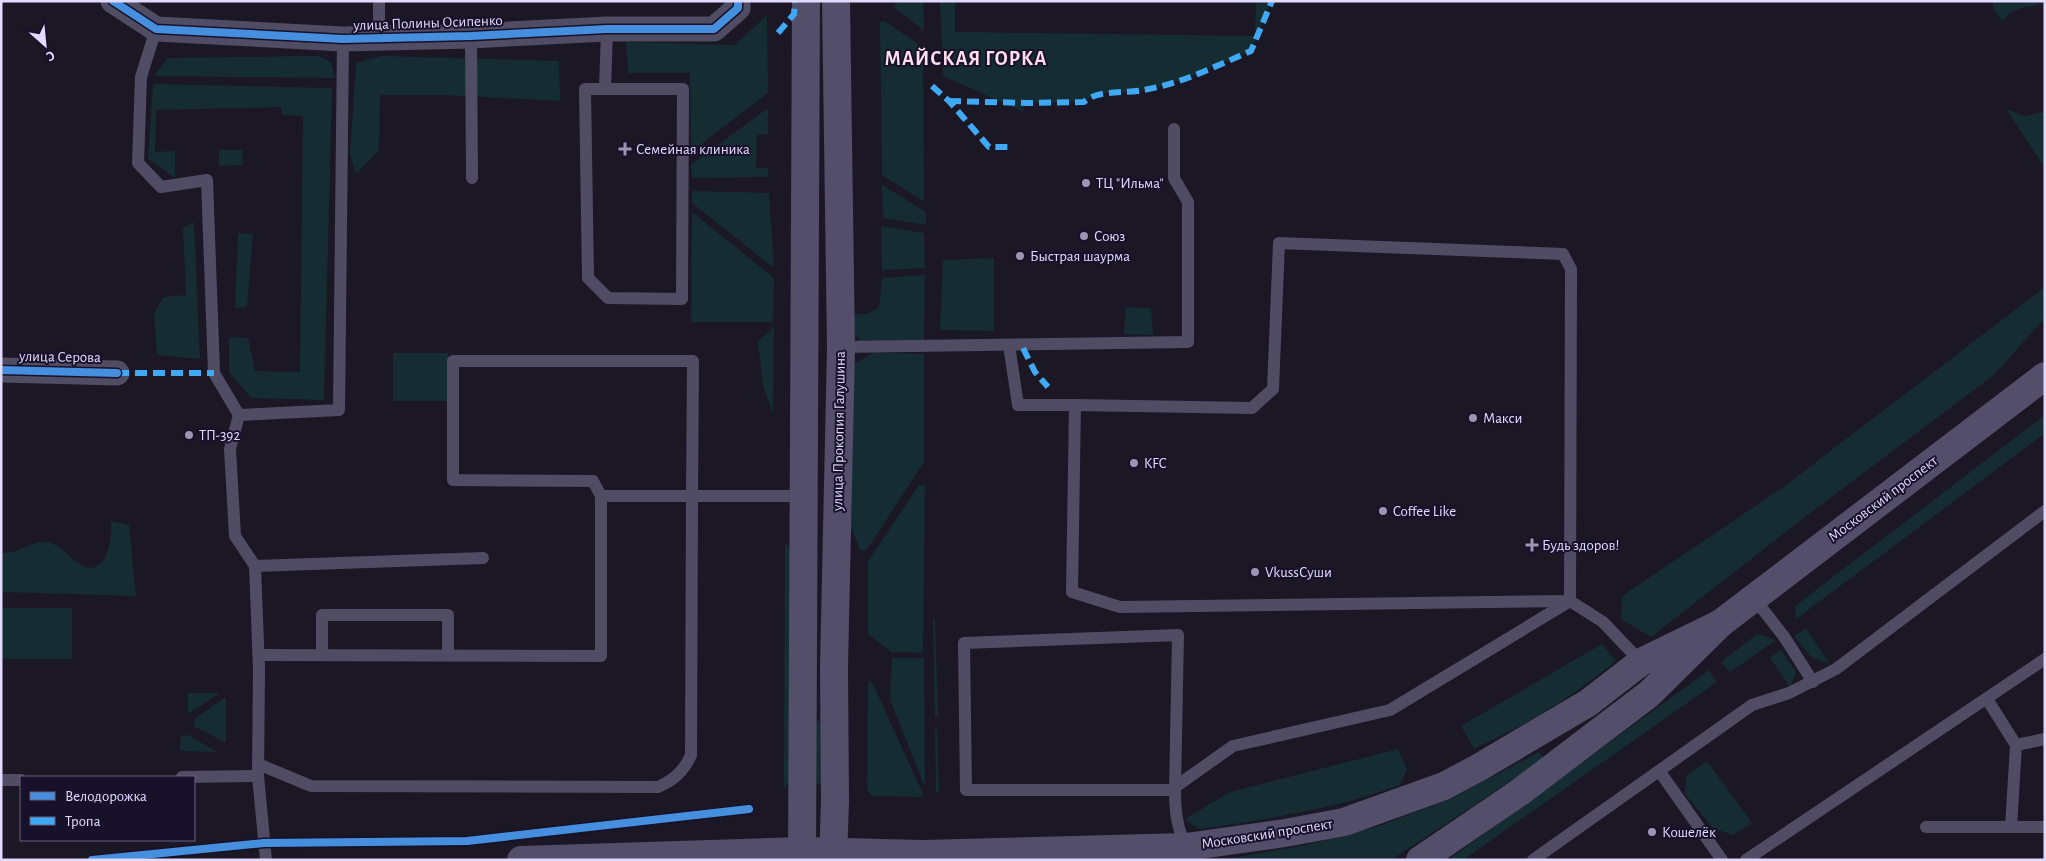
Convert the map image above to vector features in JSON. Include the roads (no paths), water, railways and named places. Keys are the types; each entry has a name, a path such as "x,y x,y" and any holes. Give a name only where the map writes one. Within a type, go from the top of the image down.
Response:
{"main road":[{"path":"802,856 806,1"},
{"name":"улица Прокопия Галушина","path":"833,856 835,800 834,668 841,347 836,1"},
{"name":"Московский проспект","path":"1420,860 1520,792 1649,694 1721,623 2045,376"},
{"name":"Московский проспект","path":"521,860 923,854 1188,853 1285,834 1344,822 1444,786 1516,747 1588,703 1642,662 1721,623"}],"street":[{"name":"улица Полины Осипенко","path":"113,1 156,28 343,39 471,36 607,29 714,28 738,8 738,1"},
{"name":"улица Серова","path":"1,370 117,373"}],"lane":[{"path":"379,38 380,1"},
{"path":"156,28 141,77 138,163 162,187 207,180 214,373 239,415 230,449 235,536 255,566 258,655 258,770 266,860"},
{"path":"605,89 607,29"},
{"path":"471,36 472,178"},
{"path":"239,415 339,410 343,39"},
{"path":"585,89 605,89 683,89 682,299 608,298 588,278 585,89"},
{"path":"841,347 1009,345 1050,342 1188,342 1188,202 1174,178 1174,129"},
{"path":"1009,345 1018,405 1252,408 1273,389 1279,243 1563,254 1571,269 1570,601"},
{"path":"193,776 258,770 311,786 658,787 674,779 687,765 691,755 692,361 453,361 453,480 594,481 601,496 601,656 258,655"},
{"path":"1075,405 1072,592 1120,607 1570,601 1603,622 1642,662"},
{"path":"601,496 804,496"},
{"path":"1533,860 1660,772 1752,705 1790,693 1836,669 2045,511"},
{"path":"255,566 483,558"},
{"path":"1754,598 1784,638 1813,682"},
{"path":"1188,853 1178,830 1175,814 1175,789 1178,636 964,643 966,790 1175,789 1233,746 1390,710 1570,601"},
{"path":"322,655 322,615 448,615 448,655"},
{"path":"1746,860 2045,659"},
{"path":"1987,699 2016,745 2011,827"},
{"path":"2016,745 2045,739"},
{"path":"1660,772 1722,860"},
{"path":"1,780 20,780"},
{"path":"1926,826 2045,826"}],"place":[{"name":"Семейная клиника","path":"625,149"},
{"name":"ТЦ \"Ильма\"","path":"1086,183"},
{"name":"Союз","path":"1084,236"},
{"name":"Быстрая шаурма","path":"1020,256"},
{"name":"Макси","path":"1473,418"},
{"name":"ТП-392","path":"189,435"},
{"name":"KFC","path":"1134,463"},
{"name":"Coffee Like","path":"1383,511"},
{"name":"Будь здоров!","path":"1532,545"},
{"name":"VkussСуши","path":"1255,572"},
{"name":"Кошелёк","path":"1652,832"}],"district":[{"name":"МАЙСКАЯ ГОРКА","path":"966,59"}]}
